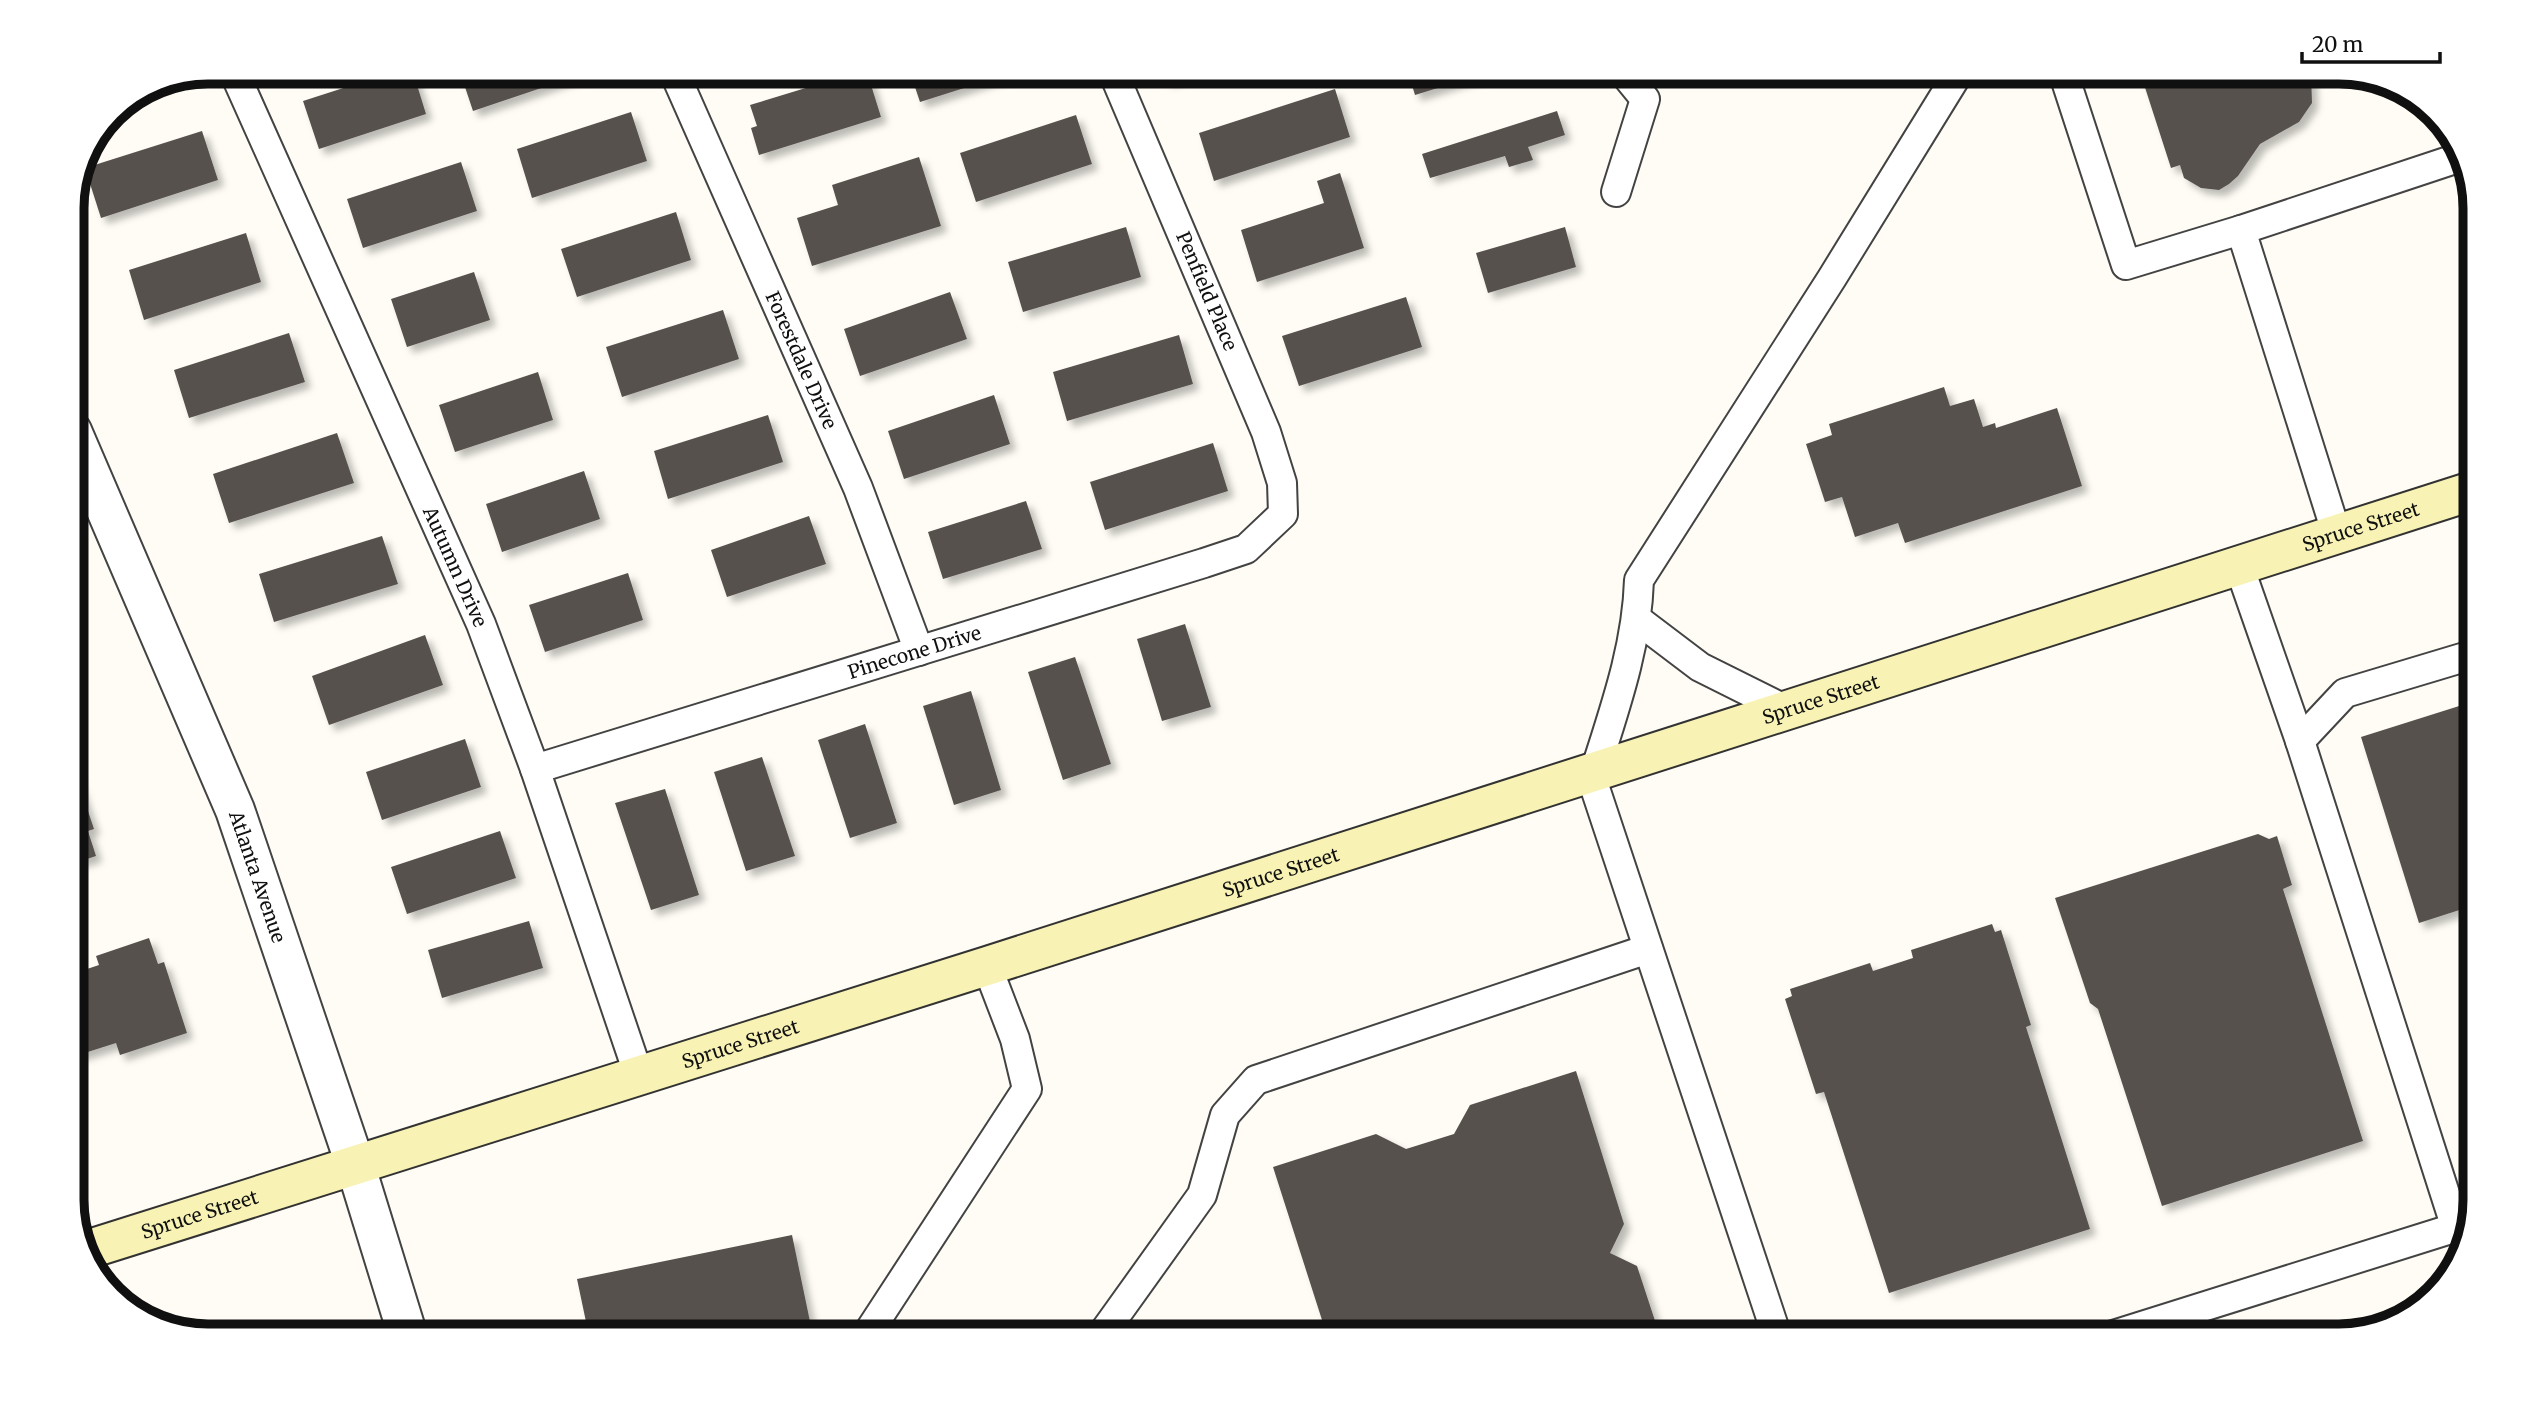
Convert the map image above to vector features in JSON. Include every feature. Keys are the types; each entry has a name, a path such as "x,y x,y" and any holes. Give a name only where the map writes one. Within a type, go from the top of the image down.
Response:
{"main road":[{"name":"Spruce Street","path":"94,1247 987,966 2463,494"}],"street":[{"name":"Atlanta Avenue","path":"84,462 235,810 355,1164 404,1324"}],"lane":[{"name":"Autumn Drive","path":"239,84 481,624 536,769 639,1076"},
{"name":"Forestdale Drive","path":"679,84 858,488 919,651"},
{"name":"Penfield Place","path":"1118,84 1266,432 1282,483 1283,514"},
{"path":"1616,192 1645,99 1633,84"},
{"path":"1773,1324 1592,772 1621,690 1638,620 1639,580 1832,278 1952,84"},
{"path":"2067,84 2126,265 2453,160"},
{"path":"2241,230 2337,535"},
{"name":"Pinecone Drive","path":"536,769 1246,549 1283,514"},
{"path":"2239,566 2461,1220"},
{"path":"1638,620 1700,667 1786,710"},
{"path":"2300,741 2345,693 2463,658"},
{"path":"1110,1324 1202,1195 1225,1115 1256,1080 1648,949"},
{"path":"874,1324 1027,1089 1015,1039 987,966"},
{"path":"2148,1324 2460,1226"}],"building":[{"path":"356,84 417,84 426,114 319,149 303,101"},
{"path":"464,84 553,84 473,111"},
{"path":"819,84 871,84 881,117 759,155 751,128 757,126 750,105"},
{"path":"914,84 977,84 920,102"},
{"path":"1412,84 1451,84 1415,95"},
{"path":"2144,84 2311,84 2312,103 2299,122 2260,144 2238,176 2219,190 2201,188 2184,178 2180,165 2171,168"},
{"path":"1335,89 1350,137 1214,181 1199,133"},
{"path":"1557,111 1565,135 1528,147 1533,160 1509,167 1505,156 1430,178 1422,154"},
{"path":"631,112 647,161 532,198 517,149"},
{"path":"1076,115 1092,164 976,202 960,153"},
{"path":"202,131 218,180 101,218 88,177 91,166"},
{"path":"919,157 941,226 812,266 797,218 838,205 832,185"},
{"path":"461,162 477,211 363,248 347,199"},
{"path":"1340,173 1364,248 1257,282 1241,230 1324,203 1317,181"},
{"path":"676,212 691,260 577,297 561,249"},
{"path":"1126,227 1141,277 1023,312 1008,262"},
{"path":"1565,227 1576,267 1488,293 1476,253"},
{"path":"246,233 261,282 144,320 129,270"},
{"path":"474,272 490,320 407,347 391,299"},
{"path":"950,292 967,339 860,376 844,329"},
{"path":"1406,297 1422,347 1299,386 1282,336"},
{"path":"723,310 739,359 622,397 606,347"},
{"path":"289,333 305,382 189,418 174,370"},
{"path":"1179,335 1193,384 1067,421 1053,372"},
{"path":"538,372 553,420 455,452 439,405"},
{"path":"1944,387 1950,406 1974,399 1983,427 1995,423 1996,428 2057,408 2082,486 1905,543 1898,523 1855,537 1842,497 1825,502 1806,444 1832,435 1829,424"},
{"path":"994,395 1010,444 904,479 888,431"},
{"path":"768,415 783,462 668,499 654,451"},
{"path":"337,433 354,483 229,523 213,474"},
{"path":"1213,443 1228,491 1105,530 1090,482"},
{"path":"584,471 600,519 502,552 486,504"},
{"path":"1026,501 1042,549 943,579 928,532"},
{"path":"809,516 826,564 727,597 711,550"},
{"path":"382,536 398,584 274,622 259,574"},
{"path":"628,573 643,620 545,652 529,605"},
{"path":"1185,624 1211,707 1162,721 1137,639"},
{"path":"425,635 443,685 329,725 312,676"},
{"path":"1075,657 1111,764 1063,780 1028,672"},
{"path":"971,691 1001,790 954,805 923,706"},
{"path":"2463,705 2463,909 2419,923 2361,737"},
{"path":"865,724 897,823 850,838 818,740"},
{"path":"465,739 481,787 382,820 366,772"},
{"path":"762,757 795,856 746,871 714,772"},
{"path":"665,789 699,895 651,910 615,803"},
{"path":"84,799 94,829 88,831 96,856 84,860"},
{"path":"500,831 516,878 407,914 391,867"},
{"path":"2258,834 2269,839 2277,836 2292,885 2283,889 2363,1141 2162,1206 2098,1009 2090,1003 2055,898"},
{"path":"529,921 543,968 442,998 428,950"},
{"path":"1992,924 1995,932 2001,930 2031,1025 2026,1027 2090,1229 1889,1293 1824,1092 1816,1094 1785,999 1792,996 1790,989 1870,963 1873,971 1913,958 1911,950"},
{"path":"149,938 158,964 164,962 187,1033 120,1055 116,1043 84,1053 84,970 99,965 96,956"},
{"path":"1576,1071 1624,1224 1610,1253 1637,1266 1656,1324 1329,1324 1322,1320 1273,1167 1376,1134 1406,1149 1454,1134 1470,1105"},
{"path":"792,1235 811,1324 586,1324 577,1279"}]}
